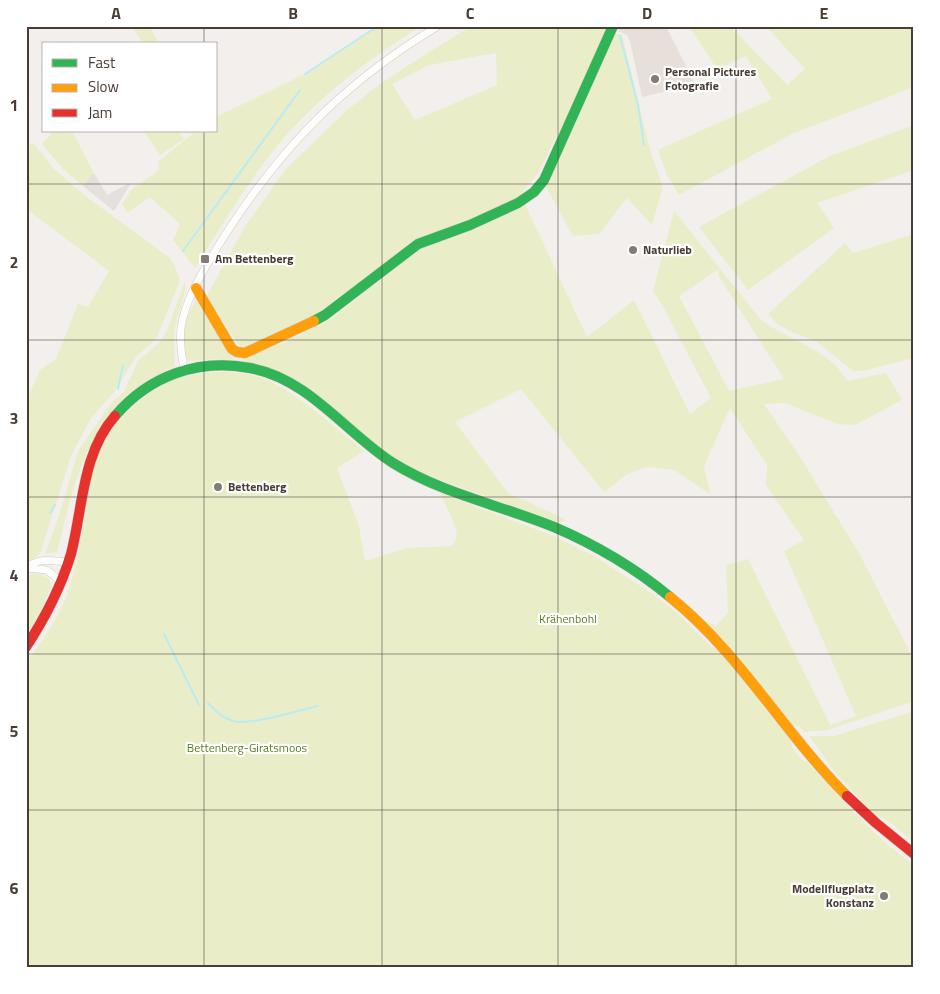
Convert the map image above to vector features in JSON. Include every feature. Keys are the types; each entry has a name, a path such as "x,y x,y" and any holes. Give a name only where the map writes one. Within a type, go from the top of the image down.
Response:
{"main road":[{"path":"196,288 232,349 245,353 325,315 418,244 470,225 518,203 534,192 544,180 613,26"},
{"path":"26,647 42,622 61,582 68,562 86,474 92,456 105,430 125,404 146,388 184,370 201,366 237,365 257,369 280,379 319,404 357,437 396,465 455,492 556,528 602,551 637,573 700,623 743,670 792,734 833,782 859,808 914,854"}],"street":[{"path":"184,370 181,329 184,316 210,259 252,194 292,145 338,98 379,64 438,26"},
{"path":"26,568 34,562 48,560 68,562"},
{"path":"26,568 47,570 61,582"}],"shaded area":[{"path":"613,26 666,26 695,84 642,97 630,41 627,35 613,28"},
{"path":"94,173 107,195 128,184 130,185 114,211 83,186"}],"green space":[{"path":"132,26 149,26 158,42 142,42"},
{"path":"379,26 421,26 385,49 351,75 318,103 288,133 250,182 195,268 173,240 180,224 150,197 127,213 122,204 132,189 159,170 158,162 195,132 218,132 218,116 305,74"},
{"path":"472,26 608,26 608,34 622,34 651,154 663,187 652,225 627,198 599,234 573,236 544,183 568,114 538,173 516,200 418,240 323,313 246,351 241,348 206,297 246,225 285,170 346,111 377,86","holes":["496,53 497,85 415,120 392,84 429,65"]},
{"path":"689,26 730,26 787,85 805,69 766,26 914,26 914,87 792,134 679,195 666,173 658,150 772,99 746,56 717,69"},
{"path":"914,125 914,170 817,203 834,228 748,290 699,227 830,156"},
{"path":"53,132 73,132 94,173 83,186 64,170 42,144"},
{"path":"145,132 179,132 184,139 160,155"},
{"path":"33,143 55,170 88,198 170,258 180,281 156,339 136,357 114,392 91,418 71,456 40,554 26,563 26,402 40,370 56,359 78,304 88,307 109,271 26,209 26,146"},
{"path":"523,200 587,337 634,300 690,414 711,398 653,291 674,211 761,320 831,361 847,381 886,373 902,400 855,425 837,424 785,403 764,404 802,460 860,555 914,660 914,701 828,730 804,732 799,726 790,727 704,621 716,626 728,613 726,565 748,559 830,725 856,716 784,551 804,540 766,485 767,465 730,408 704,466 710,494 674,470 648,467 627,474 604,492 521,389 455,422 508,493 565,519 560,523 424,474 398,461 265,368 240,360 290,340 331,319 421,248","holes":["719,269 718,275 784,379 729,391 679,296"]},
{"path":"914,234 914,358 862,371 853,371 816,341 777,324 768,314 845,243 853,253"},
{"path":"185,281 184,298 174,332 174,367 146,382 124,400 106,420 92,443 81,468 57,552 45,554 59,516 78,451 112,402 124,392 138,361 161,341 168,328"},
{"path":"197,298 234,360 188,361 183,344 184,329"},
{"name":"Bettenberg-Giratsmoos","path":"208,372 252,375 282,388 297,397 364,451 337,468 359,526 365,561 407,548 452,546 457,537 456,528 440,493 554,536 597,558 653,594 676,612 710,646 719,651 791,740 792,748 801,759 808,763 845,804 872,830 914,865 914,968 26,968 26,662 50,628 69,590 80,544 93,471 100,451 119,420 146,395 178,378"},
{"path":"33,573 40,574 49,579 51,587 40,613 26,636 26,578"},
{"path":"914,711 914,843 892,824 872,812 835,772 809,736 834,736"}],"waterway":[{"path":"305,74 378,26"},
{"path":"620,36 638,105 644,145"},
{"path":"183,251 300,90"},
{"path":"118,389 123,365"},
{"path":"50,513 55,505"},
{"path":"164,634 199,705"},
{"path":"208,703 226,718 241,722 262,720 318,706"}],"traffic: fast":[{"path":"314,321 325,315 418,244 470,225 518,203 534,192 544,180 613,26"},
{"path":"115,416 143,390 176,373 193,368 231,366 250,368 271,374 290,383 308,395 376,451 412,474 452,491 534,519 570,534 600,549 629,567 670,597"}],"traffic: slow":[{"path":"196,288 232,349 237,352 245,353 314,321"},
{"path":"670,597 718,643 824,772 847,796"}],"traffic: jam":[{"path":"26,647 46,614 62,578 71,554 90,464 104,431 115,416"},
{"path":"847,796 914,854"}],"place":[{"name":"Personal Pictures Fotografie","path":"655,79"},
{"name":"Naturlieb","path":"633,250"},
{"name":"Am Bettenberg","path":"205,259"},
{"name":"Bettenberg","path":"218,487"},
{"name":"Modellflugplatz Konstanz","path":"884,896"}],"park label":[{"name":"Krähenbohl","path":"568,619"}]}
